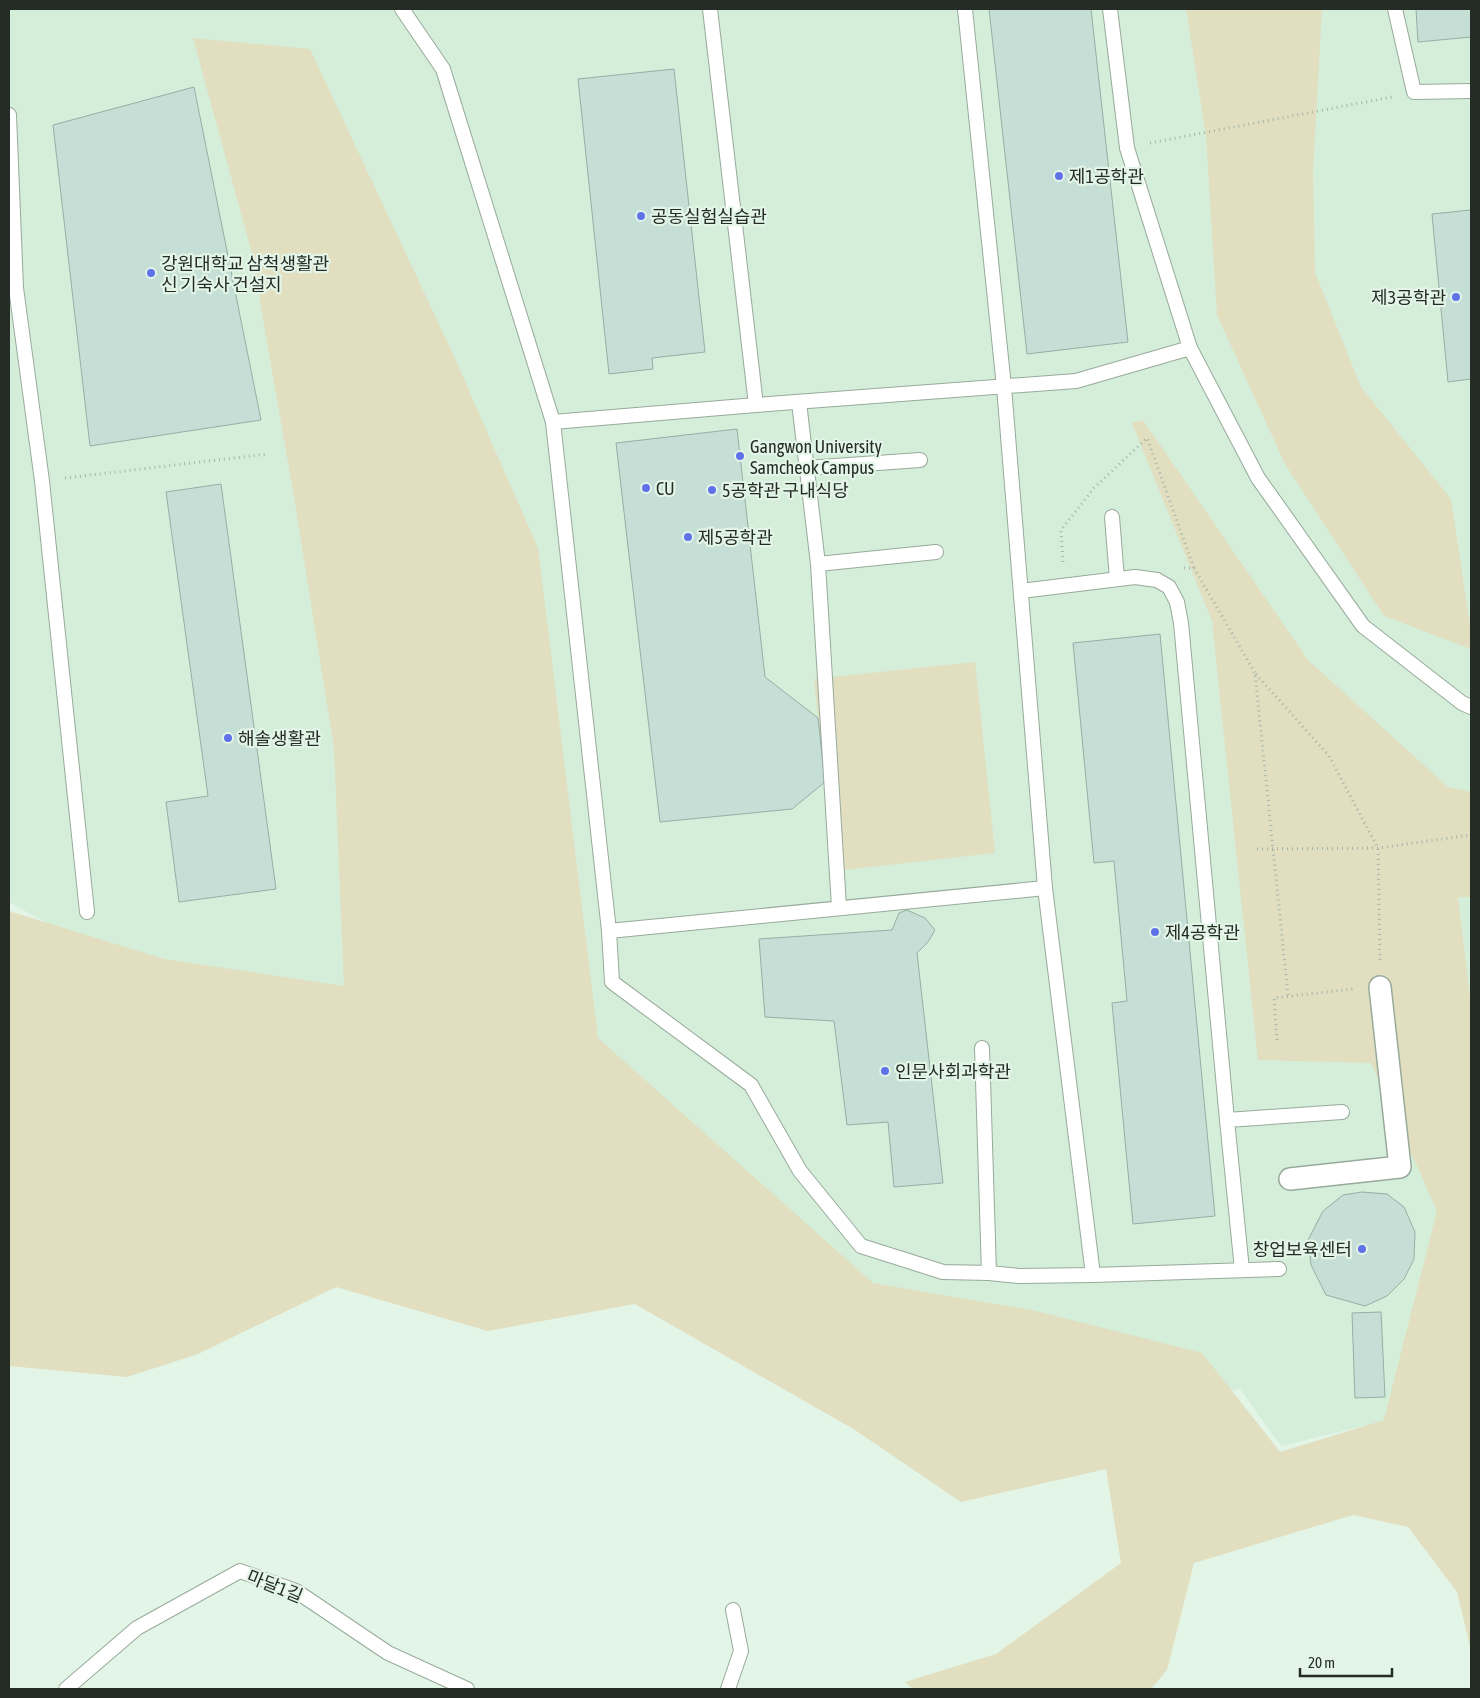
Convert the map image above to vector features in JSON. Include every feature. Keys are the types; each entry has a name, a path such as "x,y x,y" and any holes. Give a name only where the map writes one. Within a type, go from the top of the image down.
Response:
{"street":[{"path":"1290,1179 1400,1167 1380,987"}],"lane":[{"path":"402,9 443,69 552,422 609,931 612,982 751,1085 800,1171 861,1246 943,1272 1019,1276 1279,1269"},
{"path":"710,9 756,405"},
{"path":"965,9 1004,387 1045,888 1093,1275"},
{"path":"1110,9 1127,148 1190,348 1258,478 1363,626 1462,703 1471,707"},
{"path":"1395,9 1414,92 1471,91"},
{"path":"9,115 12,289 42,481 88,912"},
{"path":"552,422 1076,381 1190,348"},
{"path":"799,402 818,564 839,908"},
{"path":"807,468 920,460"},
{"path":"1112,517 1116,579"},
{"path":"818,564 936,552"},
{"path":"1021,591 1135,577 1158,580 1169,587 1177,602 1181,623 1242,1270"},
{"path":"609,931 1045,888"},
{"path":"982,1048 989,1273"},
{"path":"1227,1120 1342,1112"},
{"name":"마달1길","path":"66,1689 137,1628 240,1571 296,1590 388,1653 467,1689"},
{"path":"728,1689 741,1651 732,1610"}],"path":[{"path":"1127,148 1414,92"},
{"path":"42,481 268,454"},
{"path":"1176,569 1194,568 1255,673 1329,756 1378,848 1380,987 1274,998 1277,1040"},
{"path":"1255,673 1288,996"},
{"path":"1257,849 1378,848 1471,835"}],"shaded area":[{"name":"Gangwon University Samcheok Campus","path":"9,9 1471,9 1471,1400 1281,1446 1240,1389 1092,1412 795,1336 9,902"},
{"path":"1186,9 1322,9 1313,171 1315,272 1361,387 1451,499 1471,631 1471,649 1384,616 1285,464 1217,315 1206,135"},
{"path":"193,38 310,49 452,352 538,548 598,1038 873,1283 1036,1311 1202,1353 1280,1452 1384,1420 1437,1211 1371,1063 1258,1060 1212,621 1132,423 1143,420 1308,660 1448,787 1471,792 1471,897 1458,897 1471,1004 1471,1651 1457,1592 1408,1527 1353,1515 1194,1563 1167,1670 1151,1689 913,1689 905,1682 996,1654 1121,1563 1106,1469 961,1502 855,1430 635,1304 488,1331 336,1287 198,1354 127,1377 9,1366 9,911 164,959 344,986 334,748 294,497 251,250"},
{"path":"975,662 995,853 834,871 814,679"}],"building":[{"name":"제1공학관","path":"989,9 1091,9 1128,342 1027,354"},
{"path":"1416,9 1471,9 1471,37 1418,42"},
{"name":"공동실험실습관","path":"674,69 705,352 652,358 653,369 609,374 578,79"},
{"name":"강원대학교 삼척생활관 신 기숙사 건설지","path":"194,87 261,420 90,446 53,125"},
{"name":"제3공학관","path":"1471,210 1471,379 1448,382 1432,214"},
{"name":"제5공학관","path":"737,429 765,677 818,718 825,782 792,809 660,822 616,443"},
{"name":"해솔생활관","path":"221,484 276,889 179,902 166,802 208,796 166,492"},
{"name":"제4공학관","path":"1160,634 1215,1216 1133,1224 1112,1003 1127,1001 1114,861 1094,863 1073,643"},
{"name":"인문사회과학관","path":"907,910 925,918 935,930 928,942 917,953 943,1183 894,1187 888,1122 847,1125 834,1021 765,1017 759,939 892,930 899,913"},
{"name":"창업보육센터","path":"1362,1192 1387,1194 1404,1207 1415,1232 1414,1259 1404,1279 1387,1296 1365,1306 1326,1295 1311,1265 1308,1240 1323,1211 1343,1195"},
{"path":"1381,1312 1385,1397 1355,1398 1352,1313"}],"place":[{"name":"제1공학관","path":"1059,176"},
{"name":"공동실험실습관","path":"641,216"},
{"name":"강원대학교 삼척생활관 신 기숙사 건설지","path":"151,273"},
{"name":"제3공학관","path":"1456,297"},
{"name":"Gangwon University Samcheok Campus","path":"740,456"},
{"name":"CU","path":"646,488"},
{"name":"5공학관 구내식당","path":"712,490"},
{"name":"제5공학관","path":"688,537"},
{"name":"해솔생활관","path":"228,738"},
{"name":"제4공학관","path":"1155,932"},
{"name":"인문사회과학관","path":"885,1071"},
{"name":"창업보육센터","path":"1362,1249"}]}
